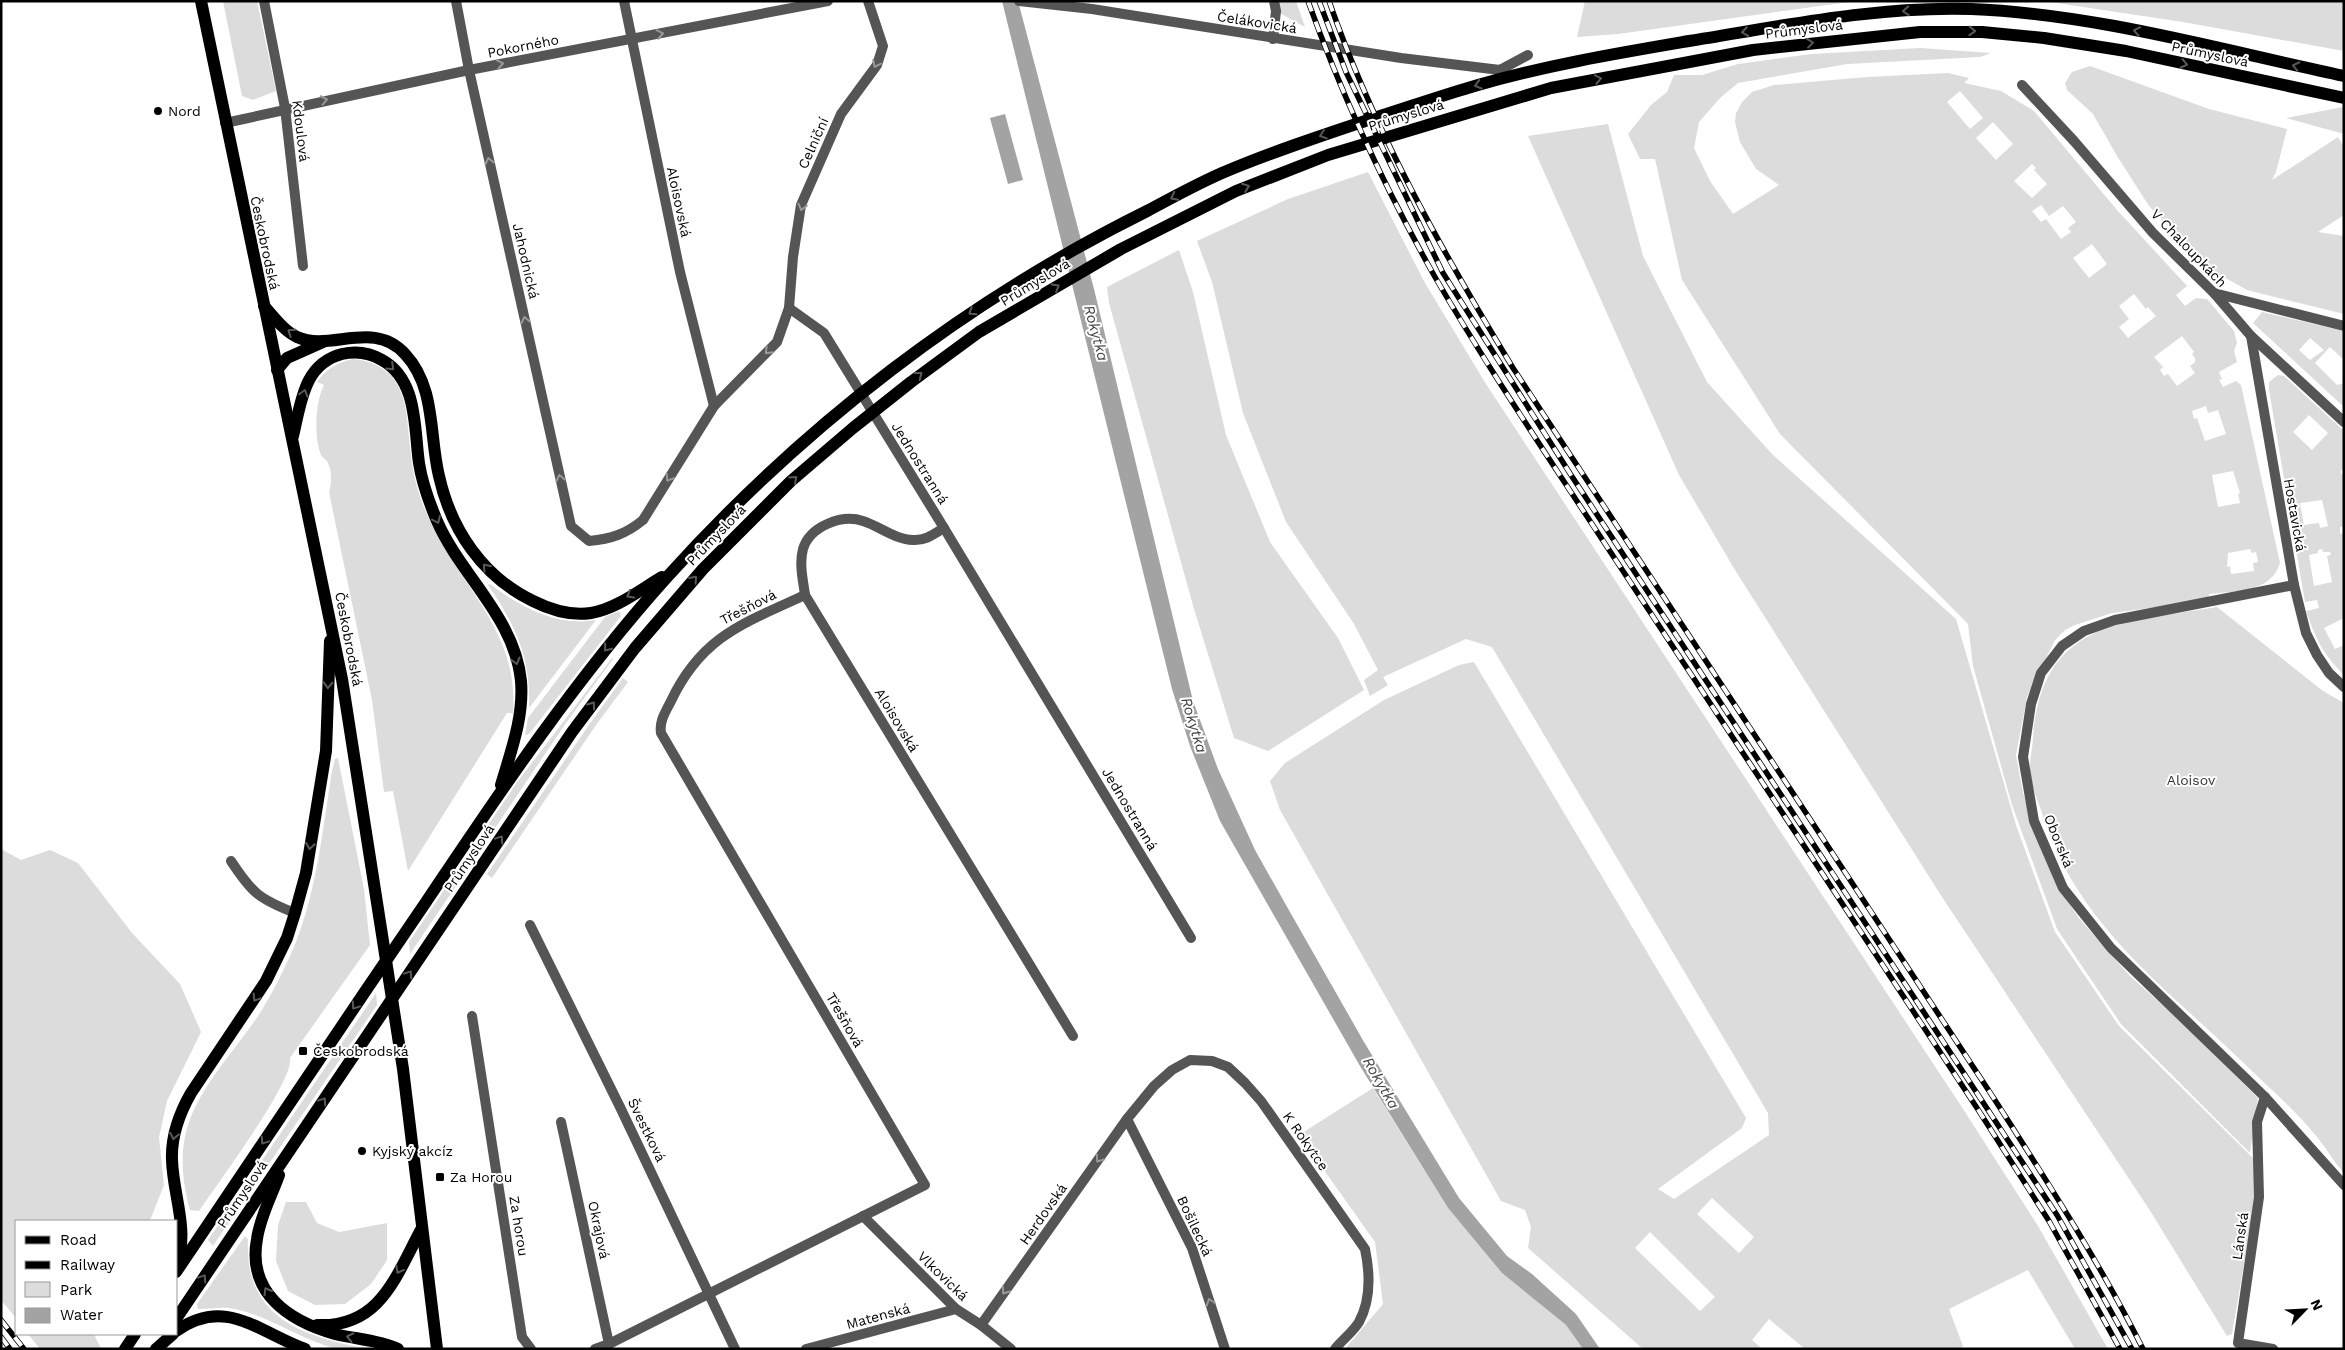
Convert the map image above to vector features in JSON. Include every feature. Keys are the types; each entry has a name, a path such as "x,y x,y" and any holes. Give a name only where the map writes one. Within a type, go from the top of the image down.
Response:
{"main road":[{"name":"Českobrodská","path":"201,1 330,618 351,730 403,1069 437,1349"},
{"name":"Průmyslová","path":"178,1269 498,794 599,658 672,571 744,497 836,414 933,339 1045,266 1112,228 1221,174 1322,135 1480,84 1542,69 1645,49 1810,22 1886,12 1956,9 2017,12 2077,20 2344,76"},
{"name":"Průmyslová","path":"178,1316 596,698 666,610 759,512 853,428 945,356 979,332 1121,249 1236,191 1328,155 1550,88 1753,50 1899,33 1963,31 2018,35 2104,47 2344,98"},
{"path":"263,304 280,324 298,337 312,340 363,337 382,340 395,345 412,362 427,397 438,474 449,509 471,550 489,571 506,586 526,598 551,609 569,613 590,613 608,608 672,571"},
{"path":"277,370 287,358 330,339"},
{"path":"292,440 308,379 318,366 326,360 346,353 366,354 386,362 403,381 413,411 419,463 432,508 452,548 499,619 517,660 521,680 520,716 498,794"},
{"path":"178,1258 183,1236 172,1160 174,1134 178,1120 194,1088 266,981 287,938 306,873 326,751 330,618"},
{"path":"286,1156 258,1230 256,1256 258,1270 267,1292 284,1312 303,1323 338,1335 398,1349"},
{"path":"303,1323 314,1325 334,1324 355,1319 371,1310 383,1298 422,1228"},
{"path":"178,1330 204,1317 225,1316 251,1324 305,1349"},
{"path":"125,1348 134,1335"},
{"path":"156,1349 165,1335"},
{"path":"156,1349 172,1335"}],"street":[{"name":"Kdoulová","path":"264,1 285,108 303,266"},
{"name":"Jahodnická","path":"456,1 468,70 571,526 590,540 609,540 629,531 643,520 714,406"},
{"name":"Aloisovská","path":"624,1 680,272 714,406"},
{"name":"Pokorného","path":"225,123 285,108 468,70 828,1"},
{"name":"Celniční","path":"790,308 793,257 802,205 841,114 877,65 882,46 868,1"},
{"name":"Čelákovická","path":"1019,1 1092,9 1273,39 1401,58 1500,70 1528,55"},
{"path":"1273,39 1276,10 1274,1"},
{"name":"V Chaloupkách","path":"2022,85 2074,141 2153,233 2214,293 2251,336 2344,422"},
{"path":"2214,293 2344,326"},
{"path":"714,406 777,342 790,308"},
{"name":"Jednostranná","path":"790,308 824,333 1191,938"},
{"name":"Hostavická","path":"2251,336 2294,585 2306,633 2317,656 2329,673 2344,687"},
{"name":"Aloisovská","path":"944,528 928,538 910,540 855,518 833,521 816,531 804,548 802,570 805,594 1073,1036"},
{"name":"Oborská","path":"2294,585 2115,620 2084,631 2062,646 2041,673 2031,704 2023,757 2034,822 2063,888 2111,948 2265,1097 2344,1184"},
{"name":"Třešňová","path":"595,1349 610,1344 709,1292 925,1185 664,739 660,726 682,679 709,647 739,625 805,594"},
{"path":"231,861 249,888 258,897 295,913"},
{"name":"Švestková","path":"530,925 709,1292 734,1349"},
{"name":"Za horou","path":"472,1016 522,1337 531,1349"},
{"name":"K Rokytce","path":"1127,1119 1154,1086 1172,1070 1190,1060 1212,1061 1228,1067 1245,1083 1261,1101 1364,1249 1370,1272 1366,1300 1359,1322 1335,1349"},
{"name":"Lánská","path":"2265,1097 2257,1122 2259,1197 2238,1344 2273,1349"},
{"name":"Herdovská","path":"981,1325 1127,1119"},
{"name":"Bošilecká","path":"1127,1119 1192,1248 1225,1349"},
{"name":"Okrajová","path":"561,1122 610,1344"},
{"name":"Vlkovická","path":"862,1216 956,1309 981,1325 1011,1349"},
{"name":"Matenská","path":"806,1349 956,1309"}],"green space":[{"path":"223,1 257,1 276,91 253,100 242,96"},
{"path":"1274,1 1296,1 1305,27 1276,11"},
{"path":"1585,1 1856,1 1618,34 1577,37"},
{"path":"2043,1 2344,1 2344,51 2183,22"},
{"path":"1920,48 1991,53 1980,57 1847,64 1738,83 1720,98 1699,122 1694,148 1710,181 1733,214 1779,185 1756,169 1740,142 1735,122 1736,113 1742,102 1752,92 1774,85 1867,77 1948,73 1969,78 1964,83 2001,91 2034,111 2117,210 2187,286 2176,295 2185,306 2196,298 2207,299 2234,331 2237,343 2234,351 2237,362 2219,372 2222,379 2219,380 2223,387 2236,381 2241,385 2280,563 2275,573 2269,580 2250,589 2209,594 2209,597 2165,606 2112,613 2065,630 2055,640 2027,697 2016,755 2023,793 2041,850 2057,885 2078,917 2130,976 2189,1029 2258,1098 2250,1153 2121,1024 2057,929 2012,805 1973,666 1968,624 1780,434 1682,280 1655,159 1640,159 1628,134 1651,105 1667,92 1674,75 1702,75 1738,64 1811,54","holes":["1960,91 1983,118 1970,129 1947,102","1993,122 2013,144 1996,160 1976,138","2032,164 2036,168 2034,170 2047,184 2032,198 2014,181","2041,205 2049,216 2063,206 2076,222 2068,228 2071,232 2061,239 2046,219 2041,222 2032,211","2092,244 2107,264 2089,278 2073,258","2134,294 2146,309 2148,307 2156,316 2128,338 2119,327 2129,319 2119,306","2182,336 2194,352 2192,354 2195,362 2190,366 2195,373 2177,386 2168,374 2164,376 2160,370 2163,367 2154,357","2206,406 2208,413 2218,410 2226,434 2205,441 2197,418 2194,419 2192,411","2233,471 2240,493 2238,494 2240,503 2218,507 2212,475","2250,549 2252,553 2256,552 2258,562 2253,563 2254,571 2231,574 2230,566 2227,567 2228,553"]},
{"path":"2090,66 2209,109 2287,129 2276,172 2272,180 2338,137 2344,147 2344,215 2318,232 2344,236 2344,314 2247,290 2208,268 2149,206 2093,114 2067,90 2065,83 2072,72"},
{"path":"2343,107 2344,134 2286,118"},
{"path":"1608,124 1643,256 1707,382 1772,454 1956,619 2016,825 2055,932 2119,1026 2256,1161 2253,1211 2232,1334 2227,1336 2149,1209 1942,897 1735,570 1679,475 1528,136"},
{"path":"1368,172 1425,283 1486,384 1967,1115 2038,1226 2108,1349 2075,1349 2028,1270 1949,1309 1963,1346 1959,1349 1805,1349 1769,1319 1752,1340 1762,1349 1643,1349 1528,1248 1531,1227 1525,1210 1501,1201 1280,810 1270,781 1285,763 1384,700 1459,665 1474,662 1746,1118 1742,1128 1658,1189 1674,1199 1769,1135 1768,1113 1492,647 1466,639 1383,677 1388,685 1370,696 1364,680 1378,670 1354,624 1286,522 1243,413 1212,282 1197,241 1288,199","holes":["1712,1198 1754,1237 1739,1253 1697,1214","1650,1232 1715,1297 1700,1311 1635,1248"]},
{"path":"1179,250 1193,292 1226,435 1270,542 1338,638 1364,690 1268,751 1234,738 1194,609 1109,303 1107,287"},
{"path":"2262,312 2344,331 2344,360 2330,347 2315,363 2337,385 2344,383 2344,407 2253,323","holes":["2310,338 2324,350 2310,360 2299,350"]},
{"path":"353,359 365,361 382,368 391,376 399,388 406,412 414,475 422,502 434,530 495,628 506,654 512,682 513,713 507,713 408,871 393,791 384,792 372,700 329,492 331,472 329,464 321,455 316,430 317,410 324,385 317,382 333,367"},
{"path":"2278,375 2284,376 2344,431 2344,468 2340,472 2344,476 2344,526 2340,527 2340,534 2344,533 2344,618 2324,628 2335,649 2344,645 2344,675 2330,660 2320,645 2306,611 2319,608 2317,600 2305,602 2269,382","holes":["2309,415 2328,433 2312,450 2293,432","2322,500 2328,526 2320,528 2319,523 2304,525 2300,503","2322,549 2323,552 2330,552 2331,555 2327,556 2332,582 2314,586 2309,555 2318,553 2318,550"]},
{"path":"490,584 526,607 553,618 567,621 596,620 529,708 527,673 520,643 506,614 488,585"},
{"name":"Aloisov","path":"2217,607 2323,691 2344,703 2344,1173 2310,1128 2294,1111 2128,954 2101,922 2077,888 2056,851 2031,779 2030,762 2039,700 2052,670 2070,649 2092,634 2119,624"},
{"path":"619,611 621,616 529,734 525,735 528,718 605,617"},
{"path":"612,658 410,954 409,942 518,781"},
{"path":"623,678 628,682 596,725 492,878 487,874"},
{"path":"338,758 364,889 370,945 290,1058 288,1070 280,1088 268,1110 236,1158 199,1211 190,1210 184,1179 183,1152 187,1128 207,1086 256,1019 283,971 296,942 314,879 332,771 335,759"},
{"path":"1,849 21,860 50,850 78,863 132,933 180,984 201,1032 167,1101 159,1137 164,1185 151,1218 149,1220 15,1220 15,1317 1,1300"},
{"path":"376,993 377,1005 213,1246 208,1240"},
{"path":"1373,1088 1448,1208 1502,1273 1566,1325 1583,1349 1345,1349 1383,1304 1375,1242 1299,1135"},
{"path":"286,1202 306,1202 317,1223 339,1232 387,1223 387,1260 371,1284 345,1304 315,1305 288,1291 276,1261 278,1225"},
{"path":"245,1236 248,1239 249,1266 256,1288 267,1305 282,1319 300,1329 321,1337 368,1349 336,1349 312,1341 254,1314 242,1311 229,1308 198,1309 197,1304"},
{"path":"29,1335 94,1335 101,1349 40,1349"}],"water":[{"name":"Rokytka","path":"1002,1 1018,1 1094,289 1193,701 1218,769 1255,850 1364,1042 1459,1198 1507,1256 1532,1274 1576,1314 1600,1349 1583,1349 1566,1325 1502,1273 1448,1208 1360,1066 1220,821 1190,746 1172,689"},
{"path":"1005,114 1023,180 1008,184 990,118"}],"railway":[{"path":"1308,1 1335,72 1366,142 1399,211 1450,303 1547,455 1977,1108 2049,1221 2120,1349"},
{"path":"1319,1 1346,72 1443,273 1571,475 2057,1215 2132,1349"},
{"path":"1329,1 1367,97 1411,189 1435,235 1513,368 1993,1097 2090,1252 2143,1349"},
{"path":"1,1320 24,1349"},
{"path":"1,1337 10,1349"}],"place":[{"name":"Nord","path":"158,111"},
{"name":"Českobrodská","path":"303,1051"},
{"name":"Kyjský akcíz","path":"362,1151"},
{"name":"Za Horou","path":"440,1177"}]}
